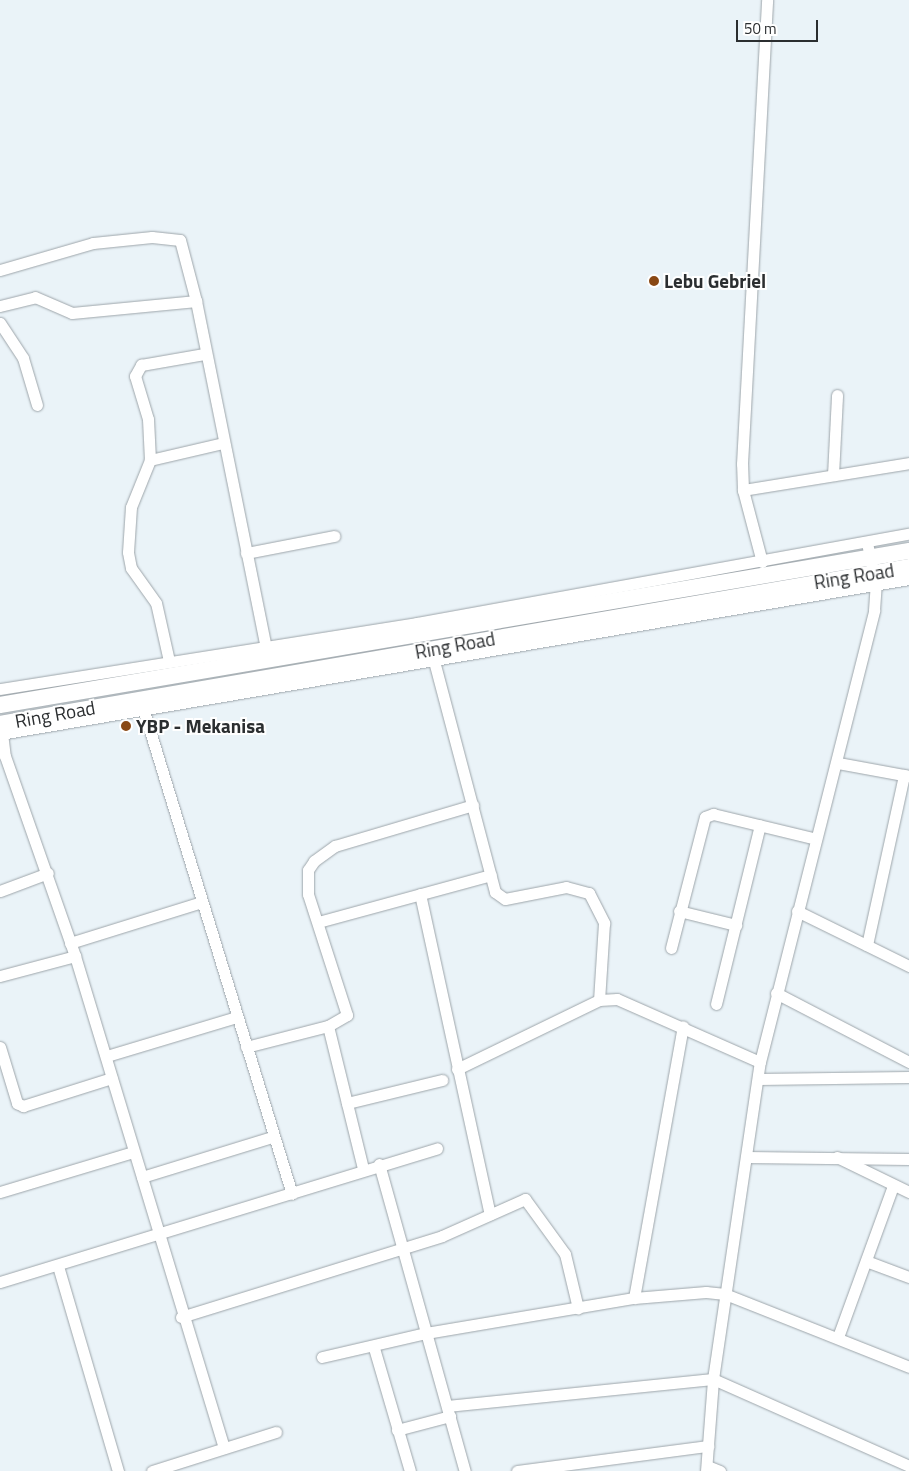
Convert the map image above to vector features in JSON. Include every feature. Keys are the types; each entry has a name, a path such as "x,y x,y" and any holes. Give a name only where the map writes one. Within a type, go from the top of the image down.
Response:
{"highway":[{"name":"Ring Road","path":"1,730 872,564 909,551"},
{"name":"Ring Road","path":"0,705 872,564 909,567"}],"street":[{"path":"762,562 743,490 767,0"},
{"path":"0,270 93,243 168,238 180,240 196,301 204,354 266,649"},
{"path":"0,306 35,297 72,313 196,301"},
{"path":"0,323 23,358 37,405"},
{"path":"169,661 156,603 131,568 128,552 131,507 150,460 148,419 136,370 204,354"},
{"path":"832,475 837,395"},
{"path":"150,460 223,442"},
{"path":"743,490 909,463"},
{"path":"224,1448 156,1234 142,1177 133,1152 107,1056 48,873 5,756 1,730 434,661 872,564 909,534"},
{"path":"246,553 334,536"},
{"path":"0,688 169,661 266,649 762,562 872,564 909,579"},
{"path":"720,1471 706,1469 713,1379 760,1062 797,911 838,763 872,564"},
{"path":"434,661 491,875 499,898 566,887 581,889 595,900 604,923 599,1000"},
{"path":"143,708 272,1137 292,1194"},
{"path":"838,763 906,776 867,945"},
{"path":"246,1047 328,1026 344,1020 347,1008 306,882 308,870 323,852 473,804"},
{"path":"671,948 705,817 713,814 816,839"},
{"path":"716,1004 760,826"},
{"path":"0,891 48,873"},
{"path":"318,922 491,875"},
{"path":"420,894 490,1214"},
{"path":"70,943 202,902"},
{"path":"680,911 736,925"},
{"path":"797,911 909,966"},
{"path":"0,976 75,956"},
{"path":"776,993 909,1062"},
{"path":"457,1069 599,1000 628,1002 760,1062"},
{"path":"107,1056 236,1017"},
{"path":"328,1026 363,1169"},
{"path":"634,1298 683,1026"},
{"path":"0,1050 16,1103 22,1106 112,1078"},
{"path":"758,1079 909,1077"},
{"path":"348,1103 442,1080"},
{"path":"142,1177 272,1137"},
{"path":"0,1282 292,1194 379,1164 437,1148"},
{"path":"0,1192 133,1152"},
{"path":"746,1157 835,1156 909,1159"},
{"path":"835,1156 893,1186 909,1192"},
{"path":"379,1164 465,1471"},
{"path":"838,1337 893,1186"},
{"path":"182,1317 442,1236 519,1201 529,1201 565,1254 578,1308"},
{"path":"866,1262 909,1277"},
{"path":"58,1266 118,1471"},
{"path":"322,1357 374,1348 426,1334 634,1298 690,1292 725,1294 838,1337 909,1367"},
{"path":"374,1348 410,1471"},
{"path":"397,1430 448,1411 713,1379 909,1466"},
{"path":"152,1471 276,1432"},
{"path":"517,1471 708,1446"}],"place":[{"name":"Lebu Gebriel","path":"654,281"},
{"name":"YBP - Mekanisa","path":"126,726"}]}
